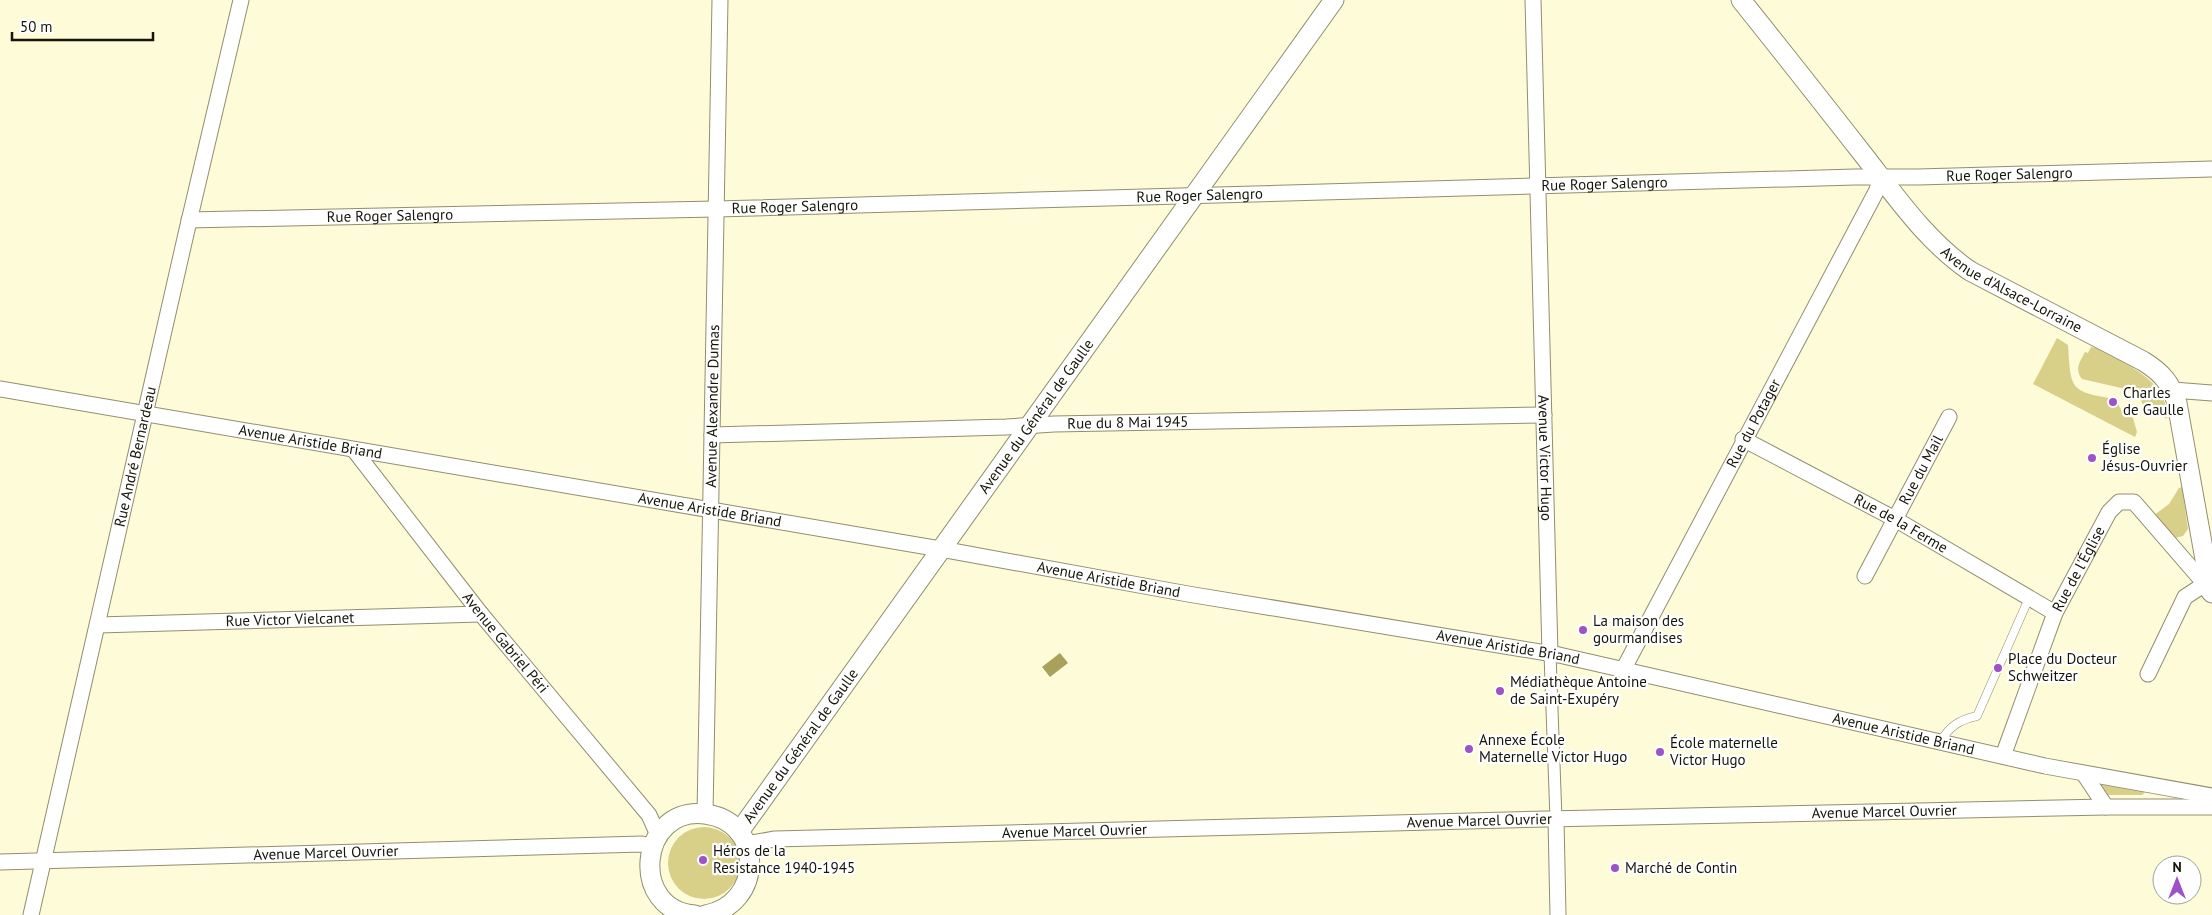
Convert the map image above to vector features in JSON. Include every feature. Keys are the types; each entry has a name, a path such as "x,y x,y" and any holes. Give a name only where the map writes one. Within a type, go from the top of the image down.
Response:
{"street":[{"name":"Rue André Bernardeau","path":"32,915 189,220 241,0"},
{"name":"Avenue Alexandre Dumas","path":"705,814 720,0"},
{"name":"Avenue du Général de Gaulle","path":"743,838 941,550 1334,0"},
{"name":"Avenue Victor Hugo","path":"1533,0 1558,915"},
{"name":"Avenue d'Alsace-Lorraine","path":"1741,0 1880,177 1931,238 1950,257 1970,271 2143,361 2162,375 2173,390 2177,403 2206,565 2208,589"},
{"name":"Rue Roger Salengro","path":"189,220 716,209 2212,169"},
{"name":"Rue du Potager","path":"1623,670 1743,439 1877,190 1880,177"},
{"name":"Avenue Aristide Briand","path":"0,389 1188,594 1550,654 2084,774 2212,796"},
{"path":"2173,390 2212,393"},
{"name":"Rue du 8 Mai 1945","path":"712,435 1544,415"},
{"name":"Rue du Mail","path":"1865,576 1949,417"},
{"name":"Rue de la Ferme","path":"1743,439 1895,519 2055,613"},
{"name":"Avenue Gabriel Péri","path":"354,450 482,614 649,815 655,840"},
{"name":"Rue de l'Église","path":"2003,756 2055,613 2109,512 2118,502 2134,502 2208,589"},
{"path":"2148,674 2185,597 2208,589"},
{"name":"Rue Victor Vielcanet","path":"98,625 482,614"},
{"path":"2084,774 2106,807"},
{"name":"Avenue Marcel Ouvrier","path":"743,838 775,839 2106,807 2212,807"},
{"path":"684,914 666,903 656,891 650,877 648,861 655,840 667,825 678,818 691,814 705,814 721,819 743,838 750,859 749,875 744,890 726,912 705,915"},
{"name":"Avenue Marcel Ouvrier","path":"0,862 642,844 655,840"}],"lane":[{"path":"1940,742 1947,730 1956,723 1978,716 2028,598"}],"shaded area":[{"path":"2057,338 2068,345 2070,371 2076,386 2089,394 2116,399 2121,410 2133,418 2137,432 2135,437 2033,384"},
{"path":"2091,347 2132,367 2153,384 2161,394 2166,405 2167,419 2143,405 2139,396 2134,391 2082,379 2078,369 2085,352 2088,353"},
{"path":"2182,487 2188,529 2183,536 2175,538 2153,516 2169,504 2179,488"},
{"path":"1060,653 1068,663 1050,677 1042,667"},
{"path":"2101,780 2144,790 2145,792 2142,795 2108,795 2102,789"},
{"path":"704,827 718,830 730,837 737,849 740,863 737,877 730,889 718,896 704,899 690,896 678,889 671,877 668,863 671,849 678,837 690,830"}],"place":[{"name":"Charles de Gaulle","path":"2113,402"},
{"name":"Église Jésus-Ouvrier","path":"2092,458"},
{"name":"La maison des gourmandises","path":"1583,630"},
{"name":"Place du Docteur Schweitzer","path":"1998,668"},
{"name":"Médiathèque Antoine de Saint-Exupéry","path":"1500,691"},
{"name":"Annexe École Maternelle Victor Hugo","path":"1469,749"},
{"name":"École maternelle Victor Hugo","path":"1660,752"},
{"name":"Héros de la Resistance 1940-1945","path":"703,860"},
{"name":"Marché de Contin","path":"1615,868"}]}
